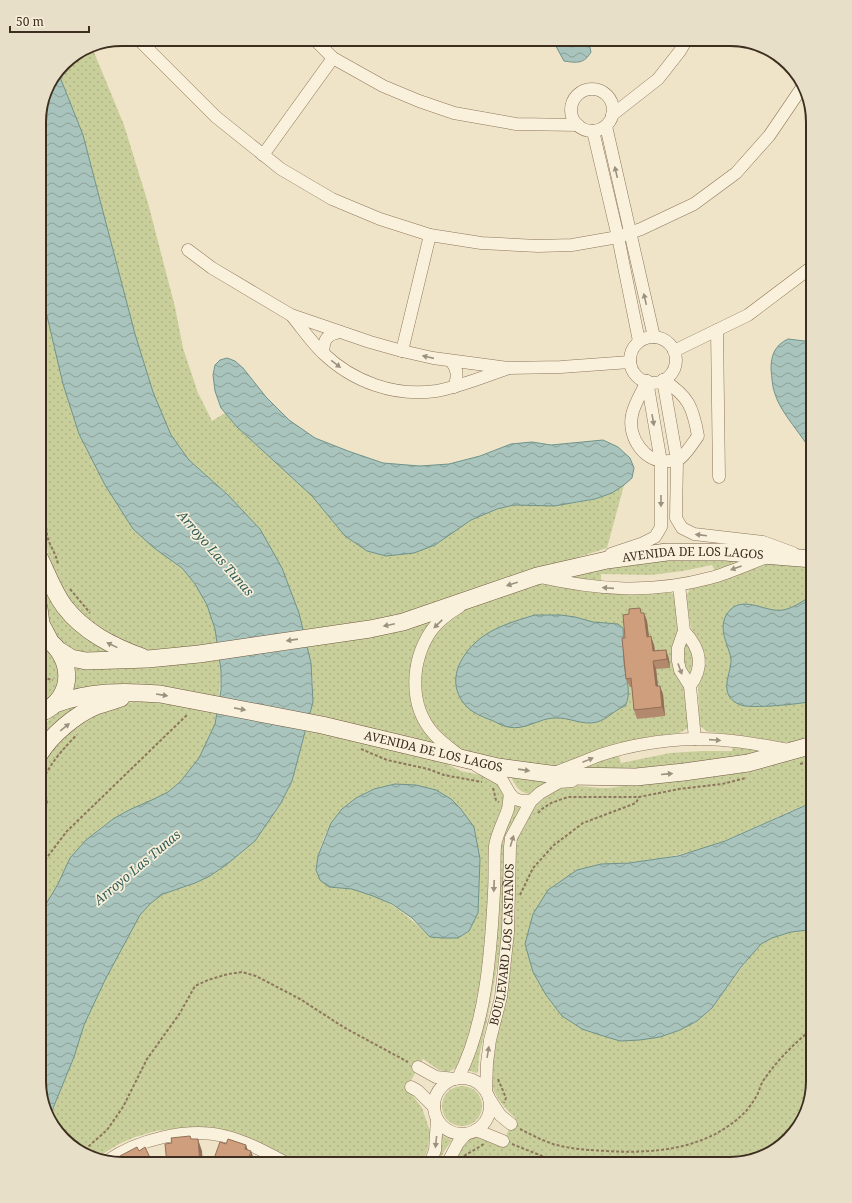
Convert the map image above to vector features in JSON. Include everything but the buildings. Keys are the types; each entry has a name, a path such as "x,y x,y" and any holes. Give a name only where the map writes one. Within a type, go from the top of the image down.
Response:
{"street":[{"path":"145,46 216,117 281,169 332,199 380,219 430,235 481,242 538,246 572,245 618,237 694,204 736,173 769,136 799,91"},
{"path":"321,46 333,58 383,86 419,101 454,113 516,124 578,125"},
{"path":"612,115 611,102 606,95 598,90 585,91 575,99 572,108 573,117 578,125 586,130 598,130 606,126 612,115 658,79 683,46"},
{"path":"263,155 333,58"},
{"path":"606,95 624,97 637,95"},
{"path":"546,125 558,119 572,108"},
{"path":"606,126 654,337"},
{"path":"593,131 618,237 639,341"},
{"path":"402,351 430,235"},
{"path":"188,250 212,268 291,315 402,351 451,361 508,368 561,367 630,362"},
{"path":"674,351 748,314 806,273"},
{"path":"291,315 323,353 350,374 379,387 397,391 436,391 454,387 508,368"},
{"path":"717,330 719,477"},
{"path":"323,353 326,338 332,334 340,332"},
{"path":"648,337 654,337 666,341 674,351 675,364 669,376 663,380 657,382 647,382 635,374 630,362 633,348 639,341 648,337"},
{"path":"451,361 457,372 457,380 454,387"},
{"path":"663,380 677,460 676,518 682,528 694,534 763,542 806,557"},
{"path":"647,382 632,416 632,429 642,451 650,457 661,462 677,460 688,450 698,436 694,413 687,400 673,386 663,380"},
{"path":"582,565 641,544 655,537 661,527 661,462 647,382"},
{"name":"AVENIDA DE LOS LAGOS","path":"49,641 71,658 86,661 148,659 199,654 370,629 403,622 537,576 607,560 667,552 725,552 806,558"},
{"path":"537,576 572,584 604,588 636,589 679,584 712,578 772,556"},
{"path":"46,573 53,589 64,606 82,626 122,649 148,659"},
{"path":"679,584 684,631 678,648 678,661 680,670 690,686 695,739"},
{"path":"468,600 448,615 432,630 422,646 415,676 416,696 422,716 433,733 446,745 464,759 502,780 510,794 518,801 531,801"},
{"path":"684,631 695,646 699,658 700,669 696,679 690,686"},
{"path":"46,713 61,697 67,678 67,669 64,659 49,641"},
{"name":"AVENIDA DE LOS LAGOS","path":"46,713 70,699 87,694 112,692 160,694 322,725 498,766 551,774 602,777 636,777 669,774 755,761 794,758 806,750"},
{"path":"46,746 65,726 80,715 96,706 138,692"},
{"path":"551,774 601,755 636,746 695,739 734,741 794,758"},
{"name":"BOULEVARD LOS CASTAÑOS","path":"487,1094 486,1063 501,997 508,932 510,847 512,838 531,801 540,793 559,782 610,782 636,777"},
{"name":"BOULEVARD LOS CASTAÑOS","path":"456,1078 466,1063 480,1011 488,967 491,937 495,846 508,808 510,794"},
{"path":"418,1067 436,1077 466,1078 474,1080 481,1085 500,1115 511,1124"},
{"path":"432,1157 435,1150 437,1119 434,1107 435,1098 439,1089 446,1082 456,1078"},
{"path":"410,1087 418,1091 434,1107"},
{"path":"451,1157 458,1143 471,1132 484,1124 490,1106 487,1094"},
{"path":"437,1119 443,1126 458,1134 471,1132 490,1135 503,1141"},
{"path":"114,1157 126,1150 153,1140 173,1135 206,1134 223,1136 257,1148 274,1157"}],"path":[{"path":"46,527 48,542 58,559 59,569"},
{"path":"67,587 92,614"},
{"path":"46,859 67,831 188,714"},
{"path":"46,776 51,766 67,744 81,732"},
{"path":"356,746 387,760 428,769 444,775 485,783"},
{"path":"794,758 806,760"},
{"path":"524,815 533,820 542,809 551,803 568,797 638,797 678,789 722,784 752,776"},
{"path":"493,785 496,800 508,808"},
{"path":"519,891 518,899 533,868 554,845 583,823 636,803 638,797"},
{"path":"87,1148 107,1130 123,1107 147,1059 180,1013 196,986 208,980 228,974 242,972 256,976 300,999 345,1028 418,1067"},
{"path":"511,1124 532,1136 577,1149 628,1153 680,1147 700,1141 723,1130 745,1112 756,1097 762,1082 772,1068 793,1045 806,1034"},
{"path":"496,1074 506,1098 500,1115"},
{"path":"463,1157 485,1144 490,1135"},
{"path":"503,1141 543,1157"}],"green space":[{"path":"94,52 124,125 148,203 175,307 183,348 198,393 212,421 225,413 237,427 312,496 345,536 367,551 386,556 435,545 471,520 497,509 514,505 576,503 595,499 612,493 624,485 607,548 402,615 367,624 303,631 228,495 189,460 171,435 153,392 135,334 83,135 60,78 68,68 84,56"},
{"path":"46,312 63,384 79,434 105,485 154,548 182,568 195,584 207,605 215,629 217,644 151,652 106,635 81,613 65,595 50,563 46,544"},
{"path":"749,558 715,571 712,565 683,571 651,575 601,574 601,582 561,576 656,560"},
{"path":"761,564 806,564 806,740 793,743 781,742 708,732 700,726 698,686 706,663 700,642 691,628 686,598 692,586"},
{"path":"46,580 55,594 122,652 83,654 62,645 54,635 46,615"},
{"path":"548,583 671,592 675,596 684,686 687,698 689,726 685,730 679,733 654,736 622,743 561,765 547,766 532,765 472,754 458,748 446,740 429,718 422,696 421,667 429,642 445,622 472,605 525,585"},
{"path":"435,615 417,645 411,665 411,685 439,744 309,717 313,690 311,664 307,646"},
{"path":"684,642 689,642 695,665 690,677 682,666"},
{"path":"46,645 51,649 61,671 55,696 46,703"},
{"path":"220,660 221,670 219,699 73,691 76,674 74,665 171,665"},
{"path":"156,700 217,712 215,724 206,745 199,758 180,782 168,792 129,810 98,830 70,858 58,884 46,904 46,753 55,743 87,718 124,703"},
{"path":"81,702 46,743 46,723 51,718 69,707"},
{"path":"306,729 441,761 461,771 495,778 507,795 487,927 480,988 466,1052 457,1067 449,1072 439,1070 423,1059 407,1088 422,1108 430,1131 428,1148 425,1157 284,1157 252,1139 207,1128 179,1128 156,1131 135,1137 119,1144 102,1154 88,1149 65,1131 56,1119 52,1110 74,1057 84,1025 105,980 140,915 151,903 163,894 195,883 210,876 226,865 255,841 281,803 292,781","holes":["395,784 430,937 404,913 374,896 351,889 329,887 316,870 318,856 327,832 341,811 362,795 374,789"]},
{"path":"733,744 769,751 740,758 628,770 581,768 607,758 619,756 621,763 670,753 732,751"},
{"path":"806,751 806,805 711,846 665,858 601,864 525,944 533,972 546,995 562,1016 582,1029 620,1041 660,1037 680,1030 697,1021 712,1008 741,968 761,944 772,938 791,932 806,930 806,1081 800,1110 796,1119 784,1135 768,1147 740,1156 453,1157 458,1149 467,1141 478,1137 484,1137 502,1143 515,1118 497,1097 490,1079 489,1071 515,847 518,835 533,809 548,792 553,789 565,786 613,788"},
{"path":"510,776 554,780 530,794 520,790"},
{"path":"515,803 522,804 504,902 502,933 496,973 479,1057 478,1072 476,1073 468,1070 472,1062 500,848 507,822"},
{"path":"466,1086 473,1089 479,1095 482,1106 481,1114 473,1123 466,1126 458,1126 451,1123 443,1114 442,1102 445,1095 454,1087"},
{"path":"441,1135 452,1140 442,1157 435,1157"}],"water":[{"path":"556,46 590,46 591,52 583,61 564,61"},
{"name":"Arroyo Las Tunas","path":"60,78 83,135 135,334 153,392 171,435 189,460 228,495 260,529 282,568 299,613 311,663 313,702 292,781 281,803 255,841 210,876 163,894 151,903 140,915 105,980 84,1025 74,1057 52,1110 46,1081 46,904 58,884 70,858 86,840 113,819 168,792 180,782 199,758 215,724 221,690 221,670 215,629 207,605 195,584 182,568 154,548 133,529 105,485 79,434 63,384 46,312 46,117 50,98"},
{"path":"788,339 806,341 806,443 782,409 773,388 771,369 772,359 777,347"},
{"path":"227,358 235,361 243,368 266,397 289,420 315,438 383,463 420,466 449,464 480,456 511,444 532,442 551,445 603,440 618,447 630,458 634,468 632,478 612,493 595,499 554,506 514,505 497,509 471,520 435,545 414,553 386,556 367,551 345,536 312,496 237,427 221,408 215,391 213,375 215,365 220,360"},
{"path":"806,599 806,702 765,706 746,706 738,704 730,697 727,690 731,658 724,637 723,625 727,614 737,605 743,604 777,610 783,610 795,606"},
{"path":"535,615 561,615 575,617 593,622 618,624 623,628 624,665 628,689 625,706 604,719 592,723 555,718 514,728 501,725 478,715 467,707 457,691 456,674 468,650 481,638 495,629"},
{"path":"395,784 416,785 436,790 451,799 460,808 474,827 480,859 478,913 469,931 458,938 430,937 412,918 392,904 352,889 329,887 320,880 316,870 318,856 331,823 342,809 356,798 374,789"},
{"path":"806,805 806,930 791,932 772,938 761,944 741,967 712,1008 697,1021 680,1030 660,1037 620,1041 582,1029 562,1016 546,995 533,972 525,944 533,914 548,890 577,870 601,864 629,863 678,856 725,841"}]}
